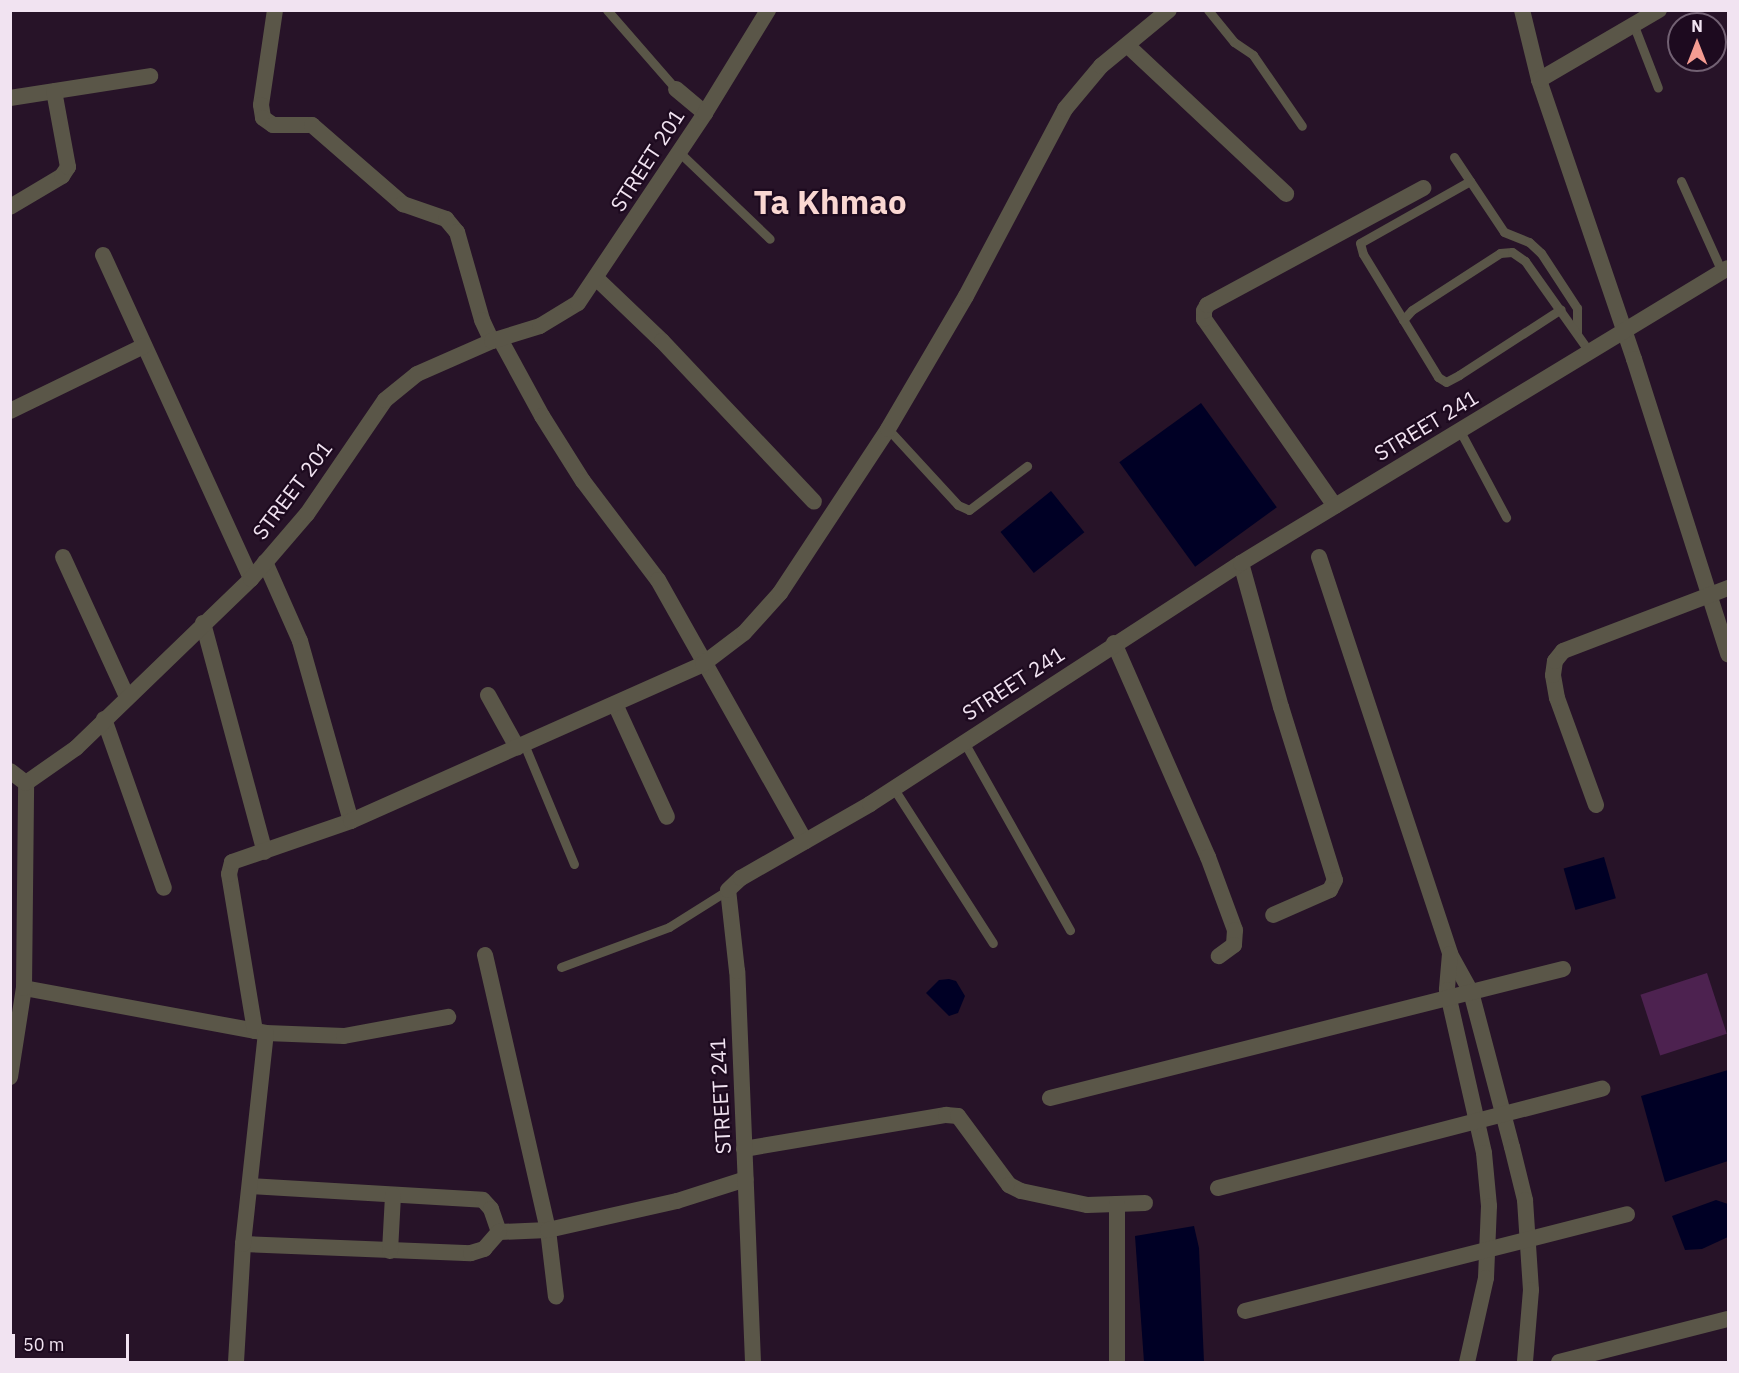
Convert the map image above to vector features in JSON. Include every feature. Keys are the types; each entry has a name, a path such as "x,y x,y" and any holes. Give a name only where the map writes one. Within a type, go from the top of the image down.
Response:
{"street":[{"path":"275,10 261,105 263,118 273,125 312,125 403,204 446,219 457,232 496,340 583,480 658,580 805,841"},
{"name":"STREET 201","path":"26,783 76,748 251,579 307,514 385,400 417,374 496,340 540,326 578,303 680,153 768,10"},
{"path":"236,1362 243,1244 250,1186 261,1032 229,865 351,821 704,664 744,633 780,593 888,429 966,296 1065,109 1101,66 1168,10"},
{"path":"1522,10 1539,80 1728,654"},
{"path":"1539,80 1659,10"},
{"path":"1127,45 1286,194"},
{"path":"10,98 150,76"},
{"path":"676,89 705,113"},
{"path":"10,207 62,176 68,167 54,91"},
{"path":"1335,506 1204,319 1204,311 1207,305 1423,188"},
{"path":"103,255 251,579"},
{"name":"STREET 241","path":"753,1362 737,971 728,890 741,878 894,789 1114,643 1241,563 1460,431 1588,350 1725,270"},
{"path":"596,278 662,340 814,502"},
{"path":"10,411 144,346"},
{"path":"63,557 127,697"},
{"path":"1319,557 1450,954 1471,992 1504,1114 1525,1200 1532,1290 1525,1362"},
{"path":"265,562 300,641 351,821"},
{"path":"1241,563 1278,697 1335,880 1330,890 1273,915"},
{"path":"1596,805 1557,698 1555,661 1563,651 1728,588"},
{"path":"203,623 265,852"},
{"path":"1114,643 1208,857 1235,930 1234,945 1219,956"},
{"path":"488,695 520,745"},
{"path":"615,704 667,817"},
{"path":"104,719 164,888"},
{"path":"10,771 26,783 24,988 10,1077"},
{"path":"1450,954 1448,998 1484,1153 1490,1206 1488,1250 1480,1316 1467,1362"},
{"path":"485,955 548,1230 556,1297"},
{"path":"1050,1098 1563,969"},
{"path":"24,988 261,1032 344,1036 448,1017"},
{"path":"1218,1188 1602,1089"},
{"path":"744,1149 946,1115 958,1116 1010,1185 1076,1203 1145,1203"},
{"path":"243,1244 471,1253 484,1249 499,1232 548,1230 677,1201 746,1179"},
{"path":"250,1186 483,1200 492,1209 499,1232"},
{"path":"390,1251 393,1195"},
{"path":"1117,1204 1118,1362"},
{"path":"1245,1311 1627,1214"},
{"path":"1559,1362 1728,1319"}],"lane":[{"path":"607,10 676,89"},
{"path":"1208,10 1234,42 1253,55 1302,126"},
{"path":"1634,26 1658,88"},
{"path":"680,153 770,239"},
{"path":"1454,157 1504,232 1529,242 1541,253 1577,308 1577,332"},
{"path":"1470,181 1360,243 1363,254 1438,377 1446,382 1561,309"},
{"path":"1681,181 1725,270"},
{"path":"1403,320 1412,310 1500,253 1512,252 1525,261 1588,350"},
{"path":"888,429 958,505 969,510 1027,466"},
{"path":"1460,431 1506,518"},
{"path":"964,742 1070,930"},
{"path":"520,745 574,864"},
{"path":"894,789 993,943"},
{"path":"561,967 669,927 728,890"}],"water":[{"path":"1201,403 1277,507 1195,567 1119,462"},
{"path":"1051,491 1084,532 1034,573 1000,532"},
{"path":"1604,857 1616,898 1575,910 1564,869"},
{"path":"939,980 956,981 965,996 958,1013 949,1016 926,993"},
{"path":"1728,1070 1728,1161 1665,1182 1641,1096"},
{"path":"1716,1200 1728,1204 1728,1237 1702,1249 1685,1250 1672,1216"},
{"path":"1194,1226 1199,1248 1204,1362 1144,1362 1135,1236"}],"building":[{"path":"1707,973 1727,1034 1660,1055 1640,995"}],"district":[{"name":"Ta Khmao","path":"830,202"}]}
